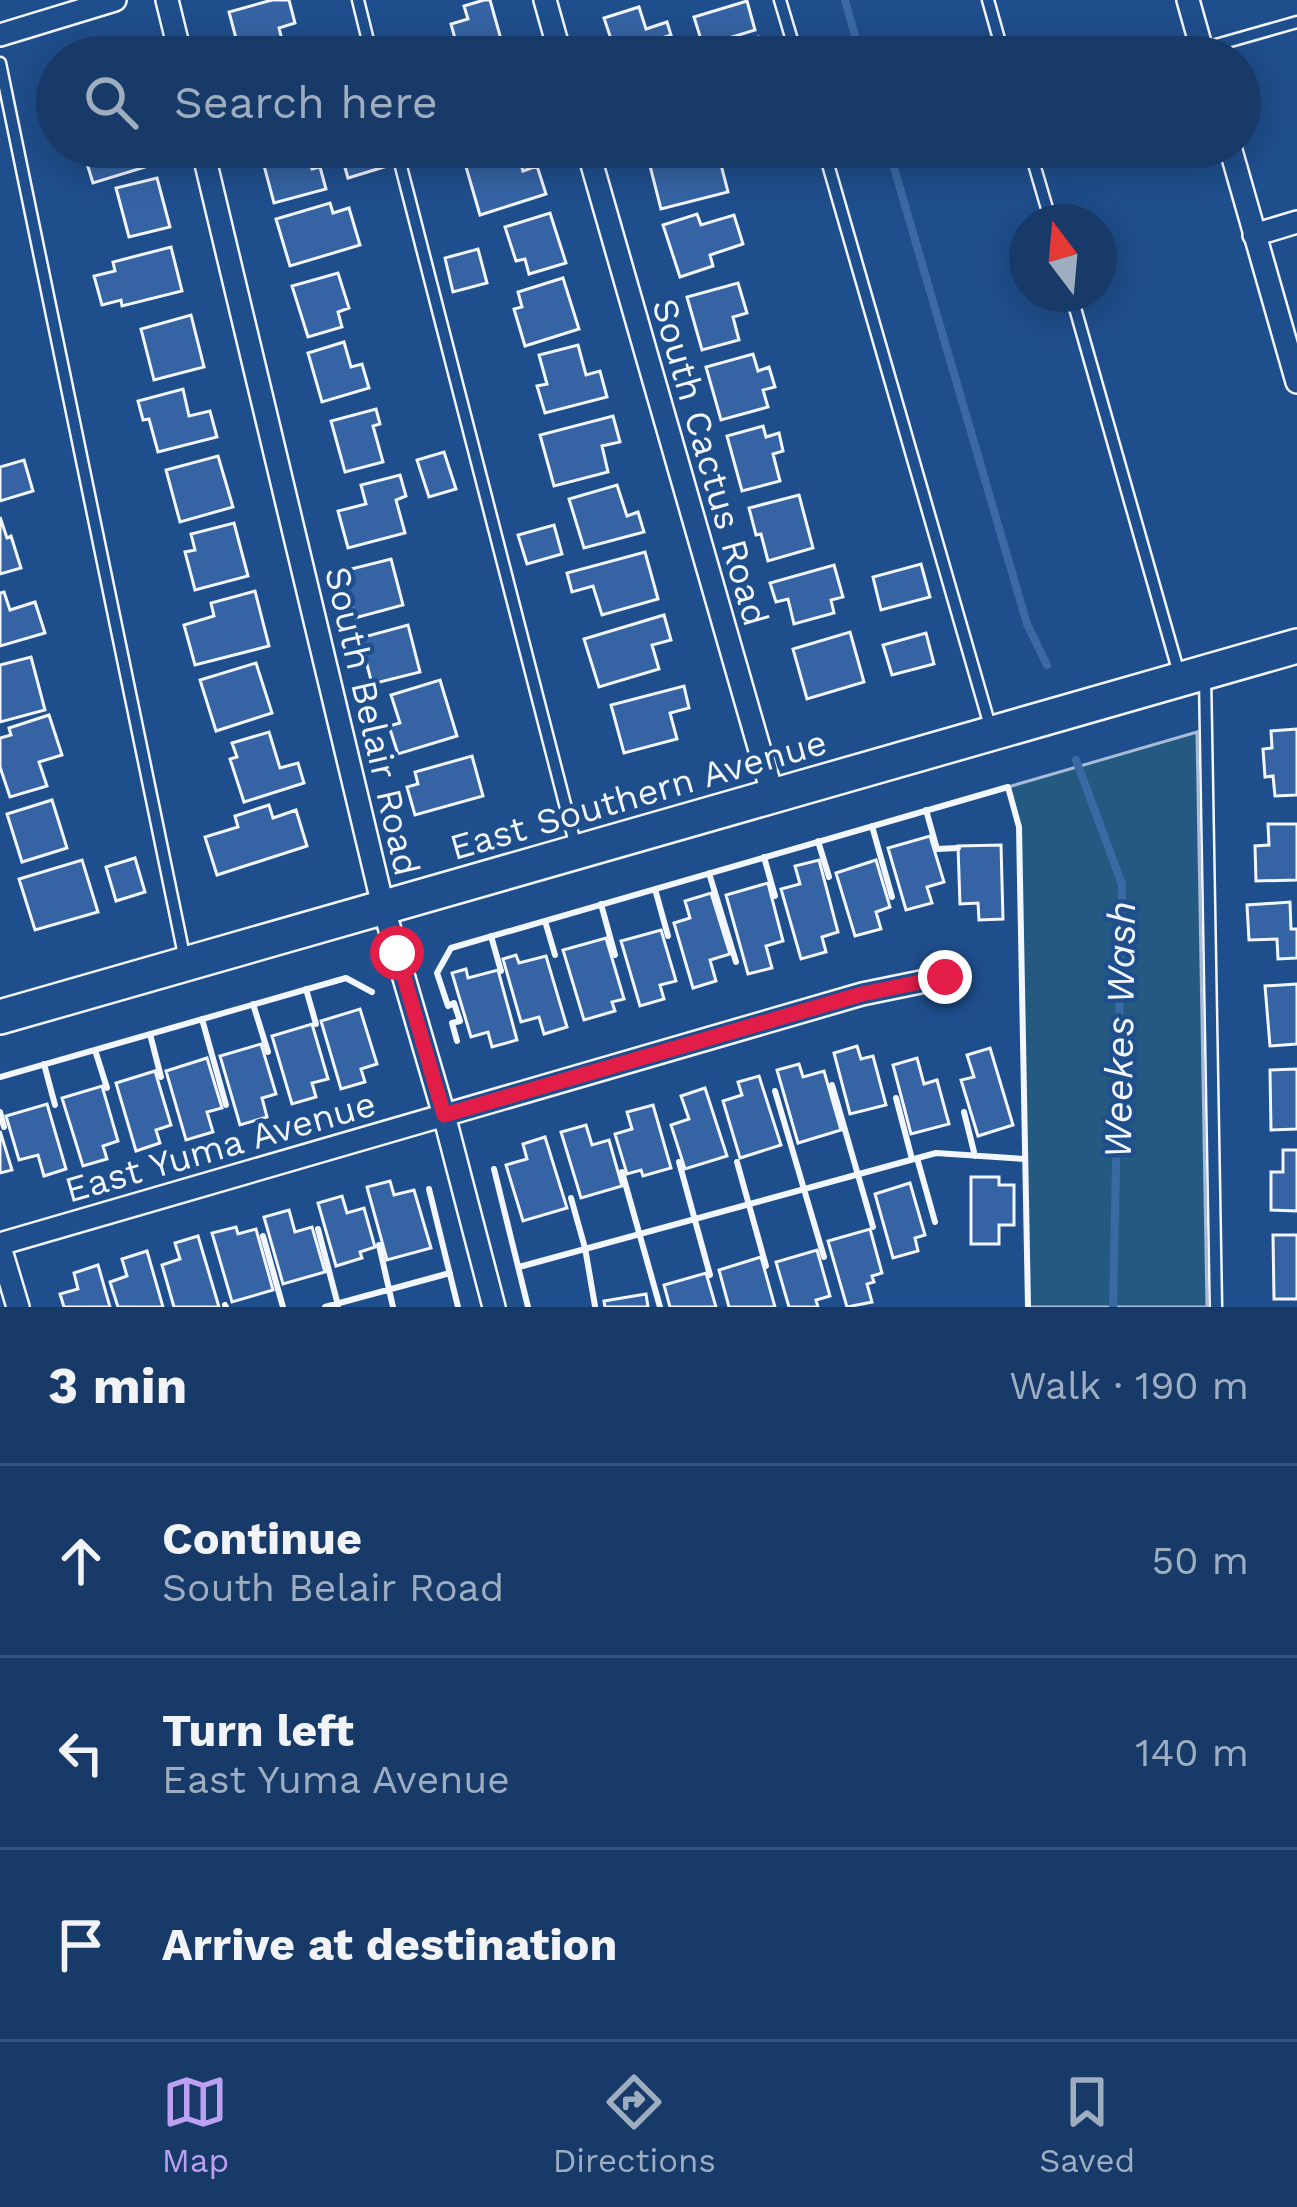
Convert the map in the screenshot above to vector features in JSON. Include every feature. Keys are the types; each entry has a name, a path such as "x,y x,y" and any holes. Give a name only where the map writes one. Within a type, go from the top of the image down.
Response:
{"main road":[{"name":"East Southern Avenue","path":"0,1017 1297,646"}],"street":[{"path":"0,35 116,0"},
{"path":"167,0 176,36"},
{"path":"545,0 555,36"},
{"path":"1188,0 1198,36"},
{"name":"South Belair Road","path":"207,168 383,906 494,1307"},
{"name":"South Cactus Road","path":"593,168 772,796"},
{"path":"1236,168 1297,382"},
{"path":"1254,235 1297,222"},
{"name":"East Yuma Avenue","path":"0,1246 862,994 945,977"},
{"path":"0,1246 18,1307"}],"lane":[{"path":"358,0 367,36"},
{"path":"780,0 790,36"},
{"path":"988,0 998,36"},
{"path":"1255,36 1297,22"},
{"path":"0,63 186,963"},
{"path":"401,168 577,851"},
{"path":"829,168 993,735"},
{"path":"1035,168 1046,204"},
{"path":"1077,312 1193,677 1216,1307"}],"shaded area":[{"path":"1197,732 1207,1307 1028,1307 1019,827 1008,787"}],"building":[{"path":"289,0 295,23 279,28 281,36 235,36 229,12"},
{"path":"490,0 500,36 454,36 451,24 468,19 464,6"},
{"path":"747,1 755,30 736,36 700,36 694,17"},
{"path":"639,7 646,29 667,22 671,35 610,36 604,18"},
{"path":"88,168 142,168 93,183"},
{"path":"265,168 320,168 326,189 274,203"},
{"path":"345,168 381,168 348,178"},
{"path":"466,168 538,168 546,194 480,215"},
{"path":"651,168 722,168 728,192 661,209"},
{"path":"157,178 170,227 129,237 116,188"},
{"path":"330,203 333,213 349,208 360,245 290,266 276,219"},
{"path":"550,213 566,263 529,274 525,259 516,261 505,227"},
{"path":"697,214 701,225 734,215 743,244 710,255 713,266 680,277 663,225"},
{"path":"171,247 182,291 122,306 121,300 102,305 94,276 115,271 113,262"},
{"path":"478,249 487,283 453,292 445,258"},
{"path":"338,273 349,308 338,312 342,327 308,337 292,286"},
{"path":"563,278 579,329 525,346 514,309 522,307 518,292"},
{"path":"738,283 747,313 733,317 739,340 702,350 687,297"},
{"path":"191,315 204,367 154,380 141,329"},
{"path":"344,342 351,367 362,364 369,388 322,402 308,353"},
{"path":"578,345 586,375 600,371 607,397 545,413 537,386 547,384 539,355"},
{"path":"753,354 758,371 769,367 775,387 763,390 768,407 721,420 706,367"},
{"path":"183,389 189,416 210,411 217,437 158,452 149,419 143,420 138,401"},
{"path":"376,409 380,424 373,426 383,462 345,472 331,421"},
{"path":"613,416 620,442 602,446 608,472 554,486 540,435"},
{"path":"763,426 766,437 779,433 783,451 773,454 780,481 742,491 727,436"},
{"path":"444,452 456,489 429,497 417,460"},
{"path":"218,456 233,507 180,522 166,470"},
{"path":"24,460 33,491 0,501 0,467"},
{"path":"400,475 406,496 396,500 405,533 348,548 338,511 366,504 361,485"},
{"path":"617,485 627,516 638,512 644,532 584,548 569,499"},
{"path":"799,495 813,548 768,561 749,508"},
{"path":"0,517 21,568 0,574"},
{"path":"234,523 248,576 195,590 185,552 195,550 191,534"},
{"path":"554,525 562,554 527,564 518,535"},
{"path":"645,552 658,599 602,615 593,586 572,592 567,573"},
{"path":"391,559 403,605 355,618 343,571"},
{"path":"921,564 930,597 881,610 873,577"},
{"path":"834,565 843,597 831,600 834,613 794,624 788,599 776,602 770,583"},
{"path":"255,591 269,646 195,665 184,625 214,616 211,603"},
{"path":"4,592 10,610 35,602 45,633 0,646 0,593"},
{"path":"664,615 671,640 652,645 659,669 599,687 584,639"},
{"path":"408,625 420,672 372,684 360,638"},
{"path":"850,632 864,682 807,699 793,649"},
{"path":"926,633 934,664 892,675 883,645"},
{"path":"31,657 45,710 0,722 0,665"},
{"path":"256,663 272,713 216,731 200,680"},
{"path":"440,680 457,736 398,754 389,726 400,723 391,695"},
{"path":"684,686 689,708 670,713 677,739 624,753 611,705"},
{"path":"49,715 62,755 39,762 47,786 10,797 0,767 0,738 11,735 9,728"},
{"path":"1297,729 1297,795 1275,796 1273,776 1265,777 1263,749 1272,748 1271,731"},
{"path":"269,732 280,768 298,763 304,783 244,802 230,759 237,757 232,743"},
{"path":"472,756 483,796 415,815 407,787 418,784 415,772"},
{"path":"52,800 67,848 22,862 7,814"},
{"path":"269,805 273,818 296,810 307,846 217,875 205,837 238,827 235,816"},
{"path":"1268,824 1297,824 1297,880 1256,881 1255,846 1269,845"},
{"path":"930,836 944,882 927,887 932,903 906,910 888,848"},
{"path":"1001,845 1003,919 979,920 978,903 960,904 958,846"},
{"path":"135,858 145,892 116,901 106,867"},
{"path":"82,860 98,912 35,930 19,879"},
{"path":"819,860 838,932 822,937 826,952 801,959 781,889 800,884 795,866"},
{"path":"876,860 890,907 876,912 881,929 855,936 836,873"},
{"path":"768,883 783,941 766,946 772,968 748,974 726,895"},
{"path":"711,893 730,954 710,960 716,981 693,988 674,923 690,918 685,901"},
{"path":"1290,902 1297,958 1278,959 1277,939 1249,940 1247,905"},
{"path":"661,930 676,981 660,985 664,999 640,1006 621,941"},
{"path":"606,938 624,999 612,1002 615,1011 584,1020 563,950"},
{"path":"516,955 519,963 546,956 567,1027 544,1034 539,1017 521,1022 503,959"},
{"path":"466,969 468,978 498,970 517,1040 492,1047 488,1032 471,1037 452,973"},
{"path":"1297,984 1297,1044 1270,1046 1265,986"},
{"path":"360,1009 377,1064 361,1069 365,1082 341,1089 321,1021"},
{"path":"312,1024 328,1079 312,1083 316,1097 292,1104 272,1036"},
{"path":"261,1044 276,1094 262,1098 267,1117 240,1125 220,1056"},
{"path":"857,1046 861,1059 873,1056 886,1105 850,1114 834,1053"},
{"path":"990,1048 1013,1125 978,1136 961,1080 974,1077 967,1055"},
{"path":"207,1058 222,1108 207,1112 213,1132 186,1140 166,1071"},
{"path":"917,1058 924,1084 937,1080 949,1124 911,1134 893,1065"},
{"path":"799,1064 803,1077 824,1071 841,1130 798,1143 777,1070"},
{"path":"1297,1069 1297,1129 1271,1130 1270,1070"},
{"path":"155,1071 171,1125 156,1130 160,1143 136,1151 116,1083"},
{"path":"759,1076 781,1145 740,1158 723,1101 742,1095 738,1082"},
{"path":"102,1086 118,1141 103,1146 107,1159 83,1166 62,1098"},
{"path":"705,1088 727,1156 685,1169 671,1125 689,1119 681,1096"},
{"path":"47,1104 66,1169 44,1176 38,1155 19,1160 6,1116"},
{"path":"653,1105 671,1168 643,1176 641,1170 627,1174 615,1134 632,1129 627,1112"},
{"path":"586,1125 592,1145 609,1140 622,1186 581,1198 561,1132"},
{"path":"0,1131 12,1170 0,1173"},
{"path":"545,1137 567,1208 523,1221 506,1165 527,1159 523,1144"},
{"path":"1283,1150 1297,1150 1297,1211 1271,1210 1271,1172 1283,1172"},
{"path":"971,1177 999,1177 999,1185 1014,1185 1014,1225 999,1225 999,1244 971,1244"},
{"path":"390,1181 394,1195 414,1190 431,1248 387,1260 367,1187"},
{"path":"910,1183 925,1235 915,1238 918,1251 893,1258 875,1194"},
{"path":"342,1196 347,1213 364,1208 375,1247 360,1252 362,1258 336,1266 318,1203"},
{"path":"289,1210 295,1232 312,1227 325,1272 283,1284 264,1217"},
{"path":"236,1227 238,1234 256,1229 273,1290 232,1302 212,1233"},
{"path":"870,1229 882,1273 867,1284 872,1302 847,1307 828,1241"},
{"path":"1273,1235 1297,1235 1297,1299 1274,1299"},
{"path":"198,1236 219,1307 174,1307 162,1265 180,1259 175,1243"},
{"path":"817,1250 830,1296 816,1300 818,1307 789,1307 776,1262"},
{"path":"147,1251 163,1307 118,1307 110,1282 127,1276 122,1259"},
{"path":"761,1257 775,1307 729,1307 719,1270"},
{"path":"98,1265 110,1307 64,1307 60,1294 78,1289 74,1273"},
{"path":"706,1273 716,1307 670,1307 664,1285"},
{"path":"646,1294 648,1307 605,1307 604,1301"}],"waterway":[{"name":"Weekes Wash","path":"845,0 855,36"},
{"name":"Weekes Wash","path":"894,168 1027,624 1047,665"},
{"name":"Weekes Wash","path":"1076,760 1122,884 1113,1307"}],"wall":[{"path":"457,1041 452,1023 460,1021 454,1003 448,1006 437,973 451,948 1008,787 1019,827 1028,1307"},
{"path":"926,810 937,849 958,848"},
{"path":"872,826 892,897"},
{"path":"818,841 829,877"},
{"path":"764,857 775,896"},
{"path":"709,873 736,962"},
{"path":"655,889 668,936"},
{"path":"601,904 615,955"},
{"path":"545,921 555,955"},
{"path":"491,936 501,971"},
{"path":"0,1077 346,978 372,992"},
{"path":"306,989 316,1024"},
{"path":"253,1004 268,1052"},
{"path":"202,1019 226,1105"},
{"path":"150,1034 161,1077"},
{"path":"95,1050 107,1088"},
{"path":"44,1064 55,1105"},
{"path":"832,1085 873,1227"},
{"path":"775,1091 824,1257"},
{"path":"896,1098 912,1159"},
{"path":"0,1112 4,1127"},
{"path":"964,1112 975,1156"},
{"path":"519,1267 936,1153 1025,1159"},
{"path":"917,1158 935,1222"},
{"path":"679,1162 710,1275"},
{"path":"737,1162 766,1266"},
{"path":"494,1169 528,1307"},
{"path":"622,1172 660,1307"},
{"path":"429,1189 458,1307"},
{"path":"571,1198 595,1306"},
{"path":"318,1229 338,1305"},
{"path":"263,1236 283,1307"},
{"path":"379,1245 393,1307"},
{"path":"325,1307 450,1273"}],"route":[{"path":"397,953 444,1115 862,994 945,977"}]}
